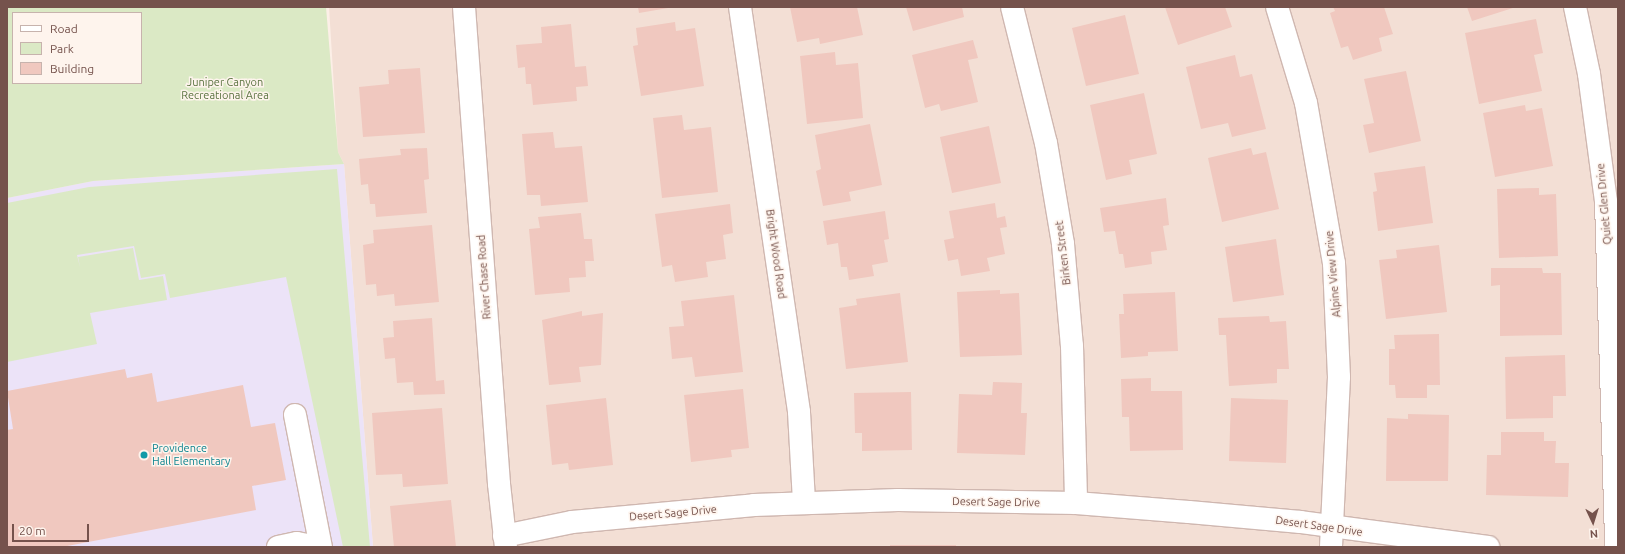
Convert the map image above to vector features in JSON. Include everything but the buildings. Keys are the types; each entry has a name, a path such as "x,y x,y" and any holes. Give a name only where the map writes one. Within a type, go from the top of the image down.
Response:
{"street":[{"name":"River Chase Road","path":"464,7 505,542"},
{"name":"Bright Wood Road","path":"740,7 799,412 804,502"},
{"name":"Birken Street","path":"1012,7 1046,143 1063,244 1072,346 1076,503"},
{"name":"Alpine View Drive","path":"1277,7 1306,103 1326,208 1334,263 1339,377 1338,436 1331,526 1331,547"},
{"name":"Quiet Glen Drive","path":"1575,7 1589,74 1612,202 1616,547"},
{"path":"295,415 321,547"},
{"name":"Desert Sage Drive","path":"505,542 572,522 804,502 1076,503 1331,526 1488,547"},
{"path":"278,547 297,543 317,547"}],"shaded area":[{"path":"329,7 1618,7 1618,547 373,547 344,164 338,152"},
{"path":"344,164 373,547 7,547 7,198 93,181"}],"green space":[{"name":"Juniper Canyon Recreational Area","path":"7,7 326,7 338,152 344,164 93,181 7,198"},
{"path":"337,169 370,547 343,547 286,277 170,298 165,274 141,278 134,246 77,255 80,267 78,257 133,248 139,280 163,276 167,300 90,313 97,344 7,362 7,203 89,187"}],"place":[{"name":"Providence Hall Elementary","path":"144,455"}]}
